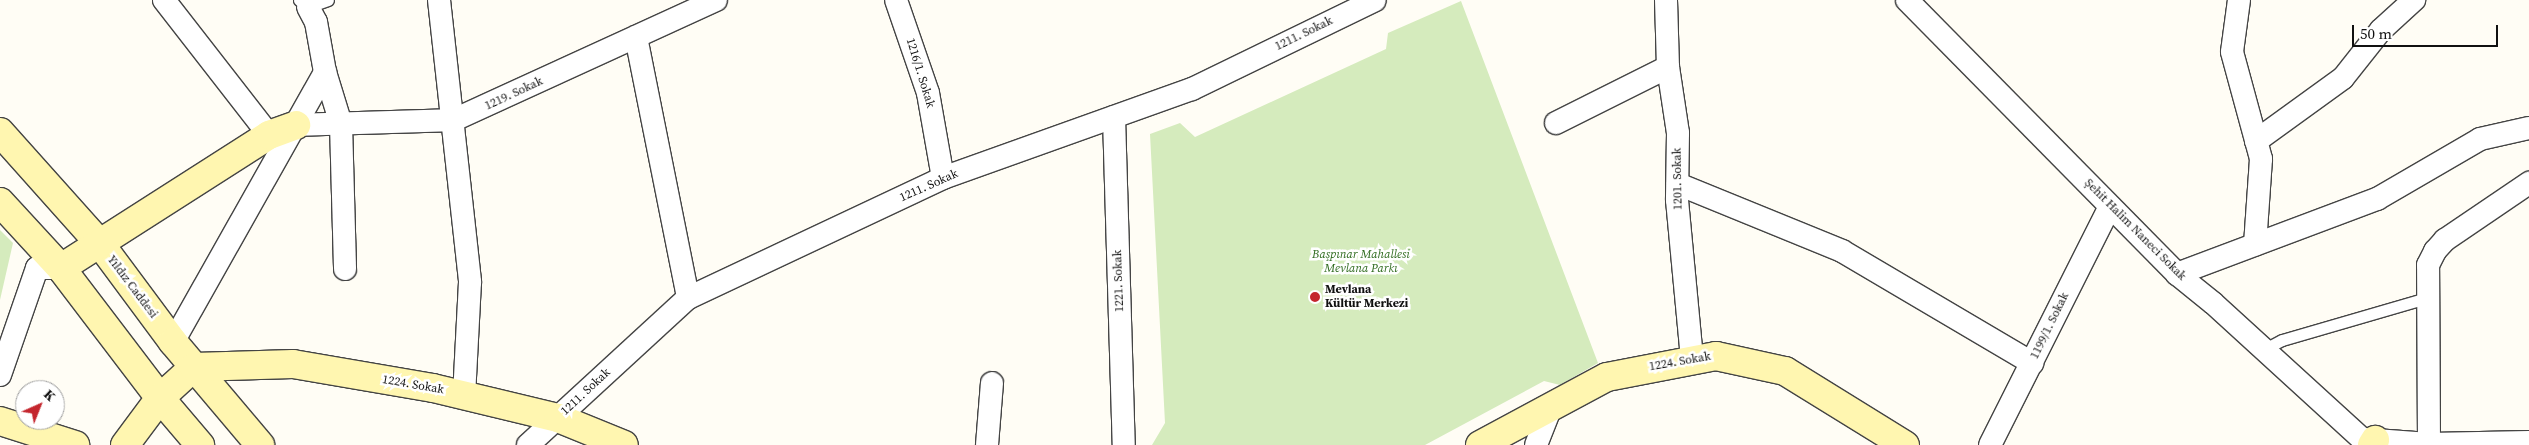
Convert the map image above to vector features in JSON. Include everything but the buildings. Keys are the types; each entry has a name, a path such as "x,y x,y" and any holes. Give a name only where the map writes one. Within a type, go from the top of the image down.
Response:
{"street":[{"path":"164,0 269,136"},
{"path":"439,0 454,120 470,282 464,395"},
{"name":"1219. Sokak","path":"296,125 454,120 716,0"},
{"name":"1216/1. Sokak","path":"896,0 928,93 943,178"},
{"name":"1211. Sokak","path":"528,445 688,298 943,178 1192,89 1375,0"},
{"name":"1201. Sokak","path":"1666,0 1668,67 1678,133 1678,184 1692,359"},
{"name":"Şehit Halim Naneci Sokak","path":"1907,0 2177,274 2213,303 2362,439 2374,443 2429,444 2529,442"},
{"path":"2240,0 2232,52 2261,159 2255,245"},
{"path":"2256,141 2343,78 2381,30 2414,0"},
{"path":"311,2 325,72 341,124 344,269"},
{"path":"636,37 688,298"},
{"path":"1556,123 1668,67"},
{"path":"173,342 325,72"},
{"name":"1221. Sokak","path":"1114,117 1124,445"},
{"path":"0,375 37,268 61,268 101,245 269,136 296,125"},
{"path":"2177,274 2377,199 2480,139 2529,128"},
{"name":"Yıldız Caddesi","path":"0,132 101,245 173,342 260,445"},
{"path":"2429,444 2430,298 2428,265 2435,251 2465,224 2529,182"},
{"path":"1678,184 1842,251 2032,363"},
{"path":"0,202 61,268 160,398 200,445"},
{"name":"1199/1. Sokak","path":"1990,445 2110,206"},
{"name":"1224. Sokak","path":"1480,445 1607,377 1692,359 1716,356 1784,371 1897,443"},
{"name":"1224. Sokak","path":"194,367 293,364 464,395 558,418 624,445"},
{"path":"125,445 160,398 194,367"},
{"path":"988,445 992,383"},
{"path":"1536,445 1551,407"},
{"path":"0,421 75,445"}],"lane":[{"path":"2263,350 2282,340 2430,298"}],"green space":[{"name":"Başpınar Mahallesi Mevlana Parkı","path":"1461,1 1598,363 1560,385 1544,381 1425,445 1152,445 1165,423 1150,134 1180,123 1195,137 1386,49 1388,33"},
{"path":"0,230 13,243 0,300"}],"place":[{"name":"Mevlana Kültür Merkezi","path":"1315,297"}]}
